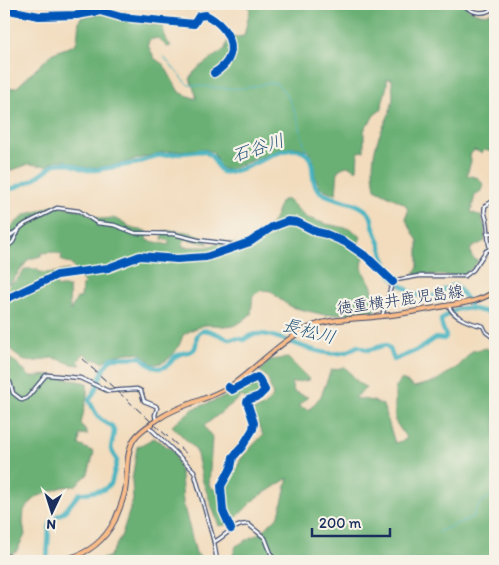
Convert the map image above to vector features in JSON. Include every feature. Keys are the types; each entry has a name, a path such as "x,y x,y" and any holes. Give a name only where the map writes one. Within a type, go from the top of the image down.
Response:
{"main road":[{"name":"徳重横井鹿児島線","path":"4,556 58,561 71,559 86,553 98,544 109,531 124,495 131,445 138,434 180,406 228,387 282,345 309,328 324,322 450,309 483,298 495,291"}],"street":[{"path":"463,4 481,13 486,13 495,6"},
{"path":"4,9 39,16 77,15 100,10 121,17 194,24 199,16 206,15 223,28 231,45 226,66 214,73"},
{"path":"490,248 487,233 488,223 483,212 485,206 493,201 495,195"},
{"path":"4,241 25,224 58,208 79,211 97,223 114,225 135,233 173,234 238,246"},
{"path":"4,300 57,275 104,268 140,256 177,259 206,257 258,238 281,223 297,222 317,232 345,242 395,281"},
{"path":"4,250 13,242 20,228"},
{"path":"487,233 495,233"},
{"path":"395,281 419,276 464,276 473,270 490,248 495,246"},
{"path":"382,316 395,281"},
{"path":"450,309 464,320 483,326 486,332 495,339"},
{"path":"4,380 10,382 14,393 22,400 27,398 46,376 74,376 108,391 126,388 139,389 144,401 156,406 156,421"},
{"path":"228,387 232,390 259,378 265,390 259,396 247,402 254,423 253,429 233,458 232,468 221,486 223,511 231,529"},
{"path":"148,426 194,471 214,542 217,561"},
{"path":"214,542 231,529 245,524 256,530 267,542 274,561"}],"green space":[{"path":"246,4 465,4 479,14 491,12 495,9 495,153 485,150 482,153 474,150 470,155 471,161 467,175 478,178 483,184 481,191 475,195 471,212 481,216 485,227 485,241 471,248 472,256 479,261 469,271 461,276 414,274 418,267 418,241 406,219 408,210 405,204 375,189 373,170 376,145 391,108 393,97 392,79 387,79 382,109 374,115 364,131 364,151 358,152 357,169 354,170 348,166 338,170 336,194 320,188 315,176 313,158 307,150 295,147 280,150 227,170 219,166 213,152 204,149 164,152 119,164 95,168 87,168 64,160 55,161 47,166 29,164 4,173 4,90 17,87 53,53 74,45 77,41 81,17 103,14 163,26 165,38 171,46 167,47 158,38 149,40 148,45 154,58 164,65 179,92 196,99 190,79 194,72 202,65 225,49 227,42 231,38 244,36 250,9"},
{"path":"282,200 289,200 305,217 351,229 361,237 358,243 365,255 362,267 363,272 372,287 373,293 380,297 375,311 325,315 291,307 271,291 262,290 253,295 251,314 238,324 229,327 206,325 194,329 183,335 176,351 168,359 158,364 152,364 139,353 128,353 102,362 97,359 92,360 84,353 78,361 81,365 54,358 27,361 4,346 4,297 12,294 8,288 10,283 16,281 25,269 37,269 39,272 52,273 69,270 70,274 59,277 56,281 57,287 69,287 70,311 77,298 81,298 82,285 85,284 71,264 61,259 62,255 54,252 41,253 41,256 29,259 13,280 6,284 4,291 4,233 26,214 55,205 82,210 91,216 102,219 113,218 133,229 147,231 146,240 169,245 169,241 162,239 163,231 182,231 195,234 205,239 209,244 186,239 183,242 183,247 207,247 223,242 248,246 270,235 267,229 275,217"},
{"path":"487,348 495,356 495,561 231,561 236,546 263,531 279,515 288,478 255,499 230,524 219,526 203,482 196,450 172,426 193,409 258,384 262,394 248,401 242,396 204,426 212,437 209,486 223,494 242,457 263,435 252,411 265,406 273,396 268,379 260,371 270,360 288,358 310,380 291,383 294,392 308,397 298,406 309,410 321,396 331,370 345,367 366,388 355,398 383,405 395,443 407,439 395,421 395,388 402,379 414,387 434,382 459,366 472,351"},
{"path":"4,355 18,364 30,377 49,375 87,383 87,396 81,424 88,435 80,434 79,445 94,452 88,474 75,486 63,487 36,497 24,510 25,535 16,552 4,557"},
{"path":"154,438 174,451 181,475 183,503 196,553 205,561 93,561 109,557 121,537 133,500 132,480 137,447"}],"waterway":[{"path":"163,56 188,85 238,88 276,83 283,90 293,107 306,153"},
{"name":"石谷川","path":"4,192 33,180 55,164 67,163 86,170 96,170 138,163 156,156 201,151 209,154 222,172 232,172 274,154 293,149 301,151 310,158 314,182 320,192 358,206 371,216 386,265 396,281 413,293 426,297 436,295 452,285 456,285 470,304"},
{"name":"長松川","path":"47,561 49,528 52,519 64,512 79,494 103,490 111,484 117,461 111,449 114,431 112,426 98,416 89,400 104,368 112,358 141,357 154,367 162,368 175,357 195,349 197,336 200,332 208,331 229,339 238,338 244,340 254,334 266,335 281,338 312,350 328,353 344,353 358,346 368,350 386,345 390,349 394,360 420,349 436,338 444,339 446,337 441,320 455,310 467,308 495,314"},
{"path":"438,532 473,517 481,503 495,495"}],"railway":[{"path":"82,359 189,456"}],"cycle path":[{"path":"4,9 39,16 77,15 100,11 121,17 194,24 199,16 206,15 222,27 230,42 231,51 228,59 214,73"},
{"path":"4,300 57,275 108,268 140,256 177,259 206,257 250,242 272,227 288,221 297,222 317,232 345,242 367,257 393,282"},
{"path":"228,387 232,390 257,377 265,390 259,396 247,402 254,423 253,429 242,447 233,457 231,468 221,486 223,511 231,529"}]}
